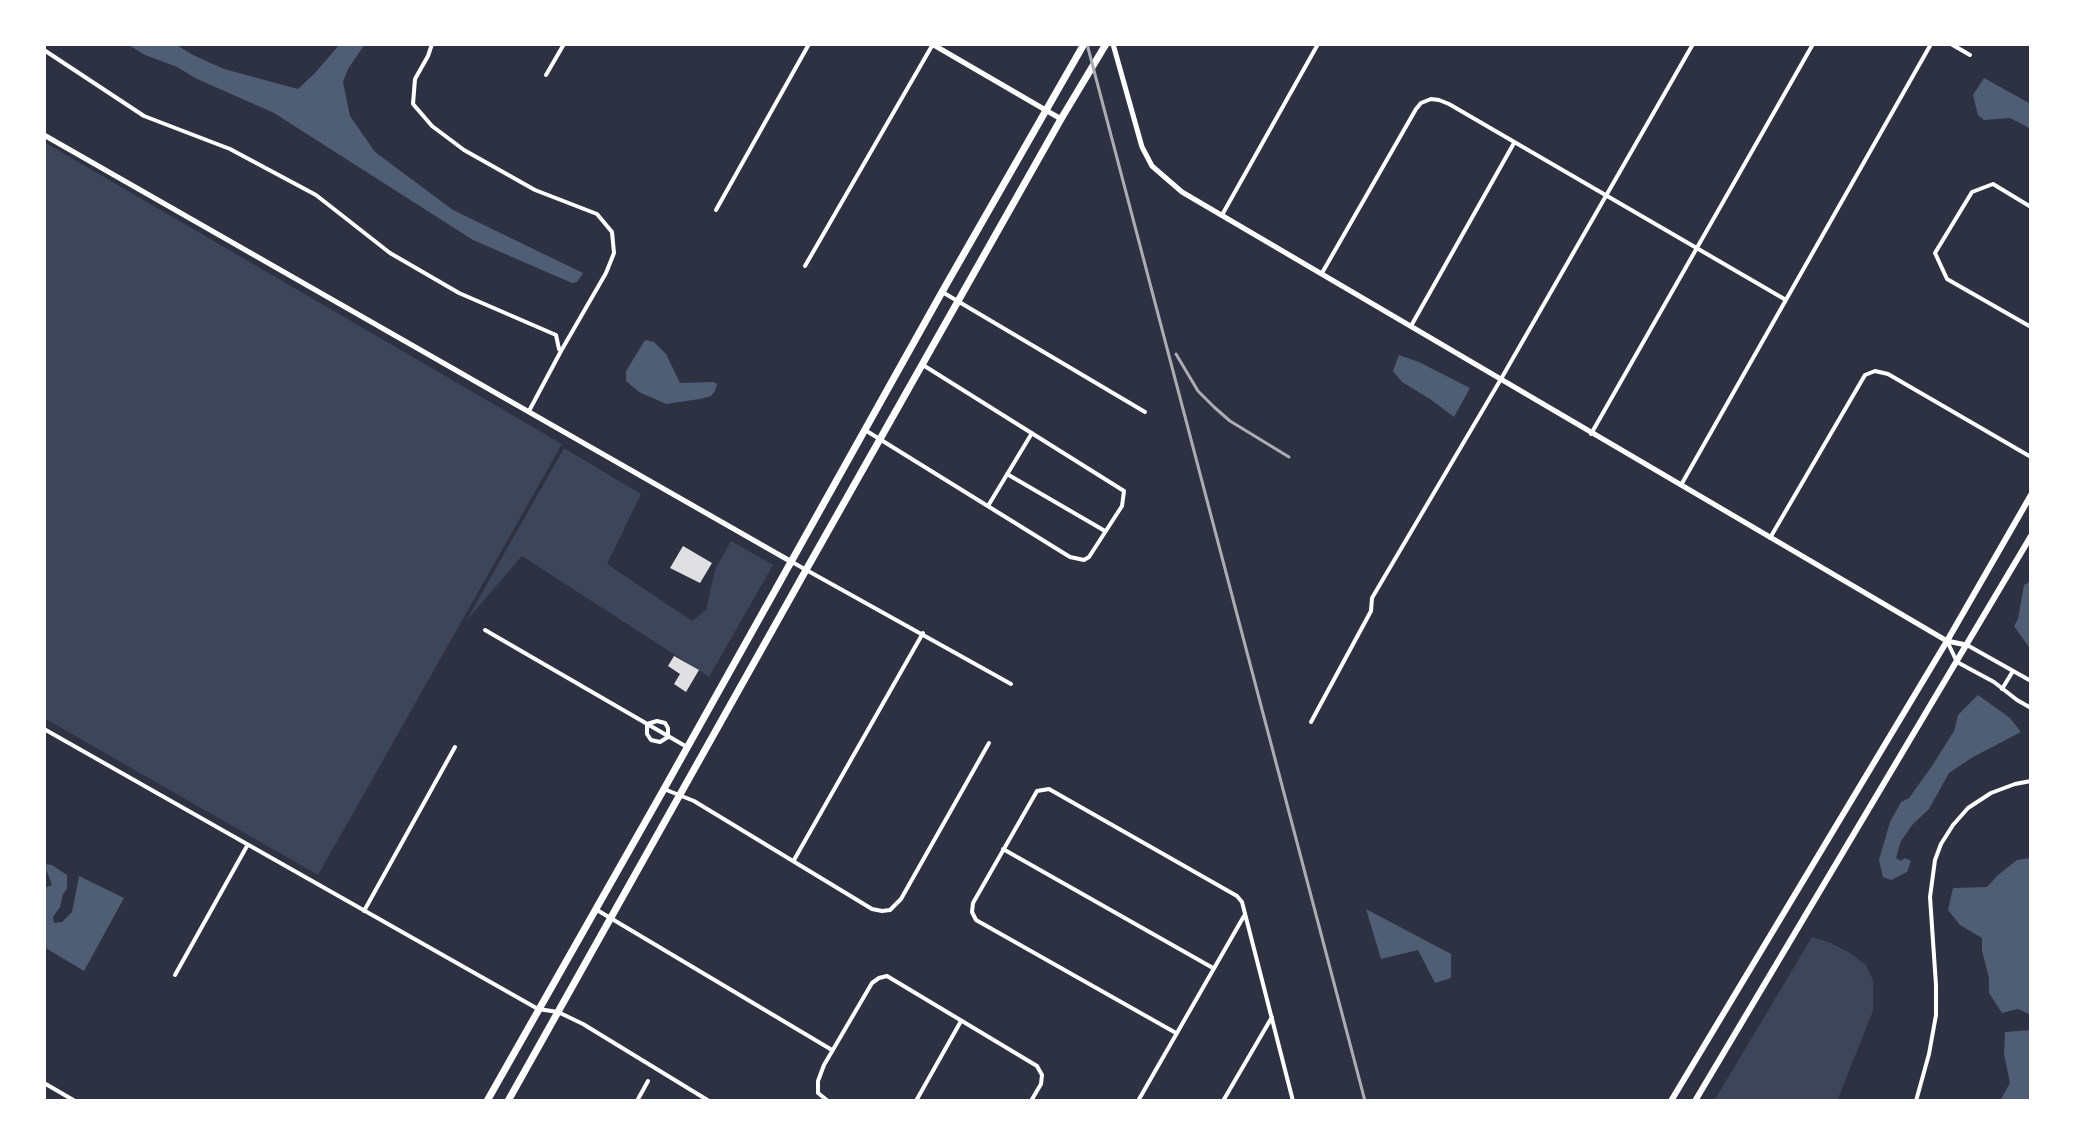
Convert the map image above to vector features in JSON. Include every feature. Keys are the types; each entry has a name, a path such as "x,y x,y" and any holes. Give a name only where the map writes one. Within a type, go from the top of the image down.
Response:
{"main road":[{"path":"487,1101 1084,44"},
{"path":"508,1101 1106,44"},
{"path":"1671,1101 2031,495"},
{"path":"1695,1101 2031,536"}],"street":[{"path":"432,44 415,79 413,104 432,126 464,150 535,190 597,214 612,232 614,253 606,273 529,411"},
{"path":"546,75 564,44"},
{"path":"716,210 809,44"},
{"path":"805,266 933,44 1061,119"},
{"path":"1113,44 1142,147 1152,166 1182,192 1947,641 1967,645 2031,681"},
{"path":"1222,215 1318,44"},
{"path":"1311,722 1371,611 1372,598 1693,44"},
{"path":"1591,434 1813,44"},
{"path":"1681,485 1931,44"},
{"path":"1951,44 1970,55"},
{"path":"44,50 144,116 230,149 316,195 390,253 459,293 556,335 561,351"},
{"path":"1322,273 1416,109 1431,99 1439,100 1786,300"},
{"path":"44,135 1011,684"},
{"path":"1410,326 1514,143"},
{"path":"2031,207 1993,184 1972,192 1935,253 1947,279 2031,327"},
{"path":"942,292 1145,412"},
{"path":"865,430 1077,560 1089,557 1122,506 1124,491 923,365"},
{"path":"1770,538 1865,375 1875,371 1888,374 2031,457"},
{"path":"988,506 1032,433"},
{"path":"1007,474 1106,531"},
{"path":"485,630 687,747"},
{"path":"794,860 923,633"},
{"path":"1947,641 1957,662 2031,708"},
{"path":"2002,689 2013,671"},
{"path":"647,724 657,721 665,723 668,737"},
{"path":"647,724 647,734 651,740 660,742 668,737"},
{"path":"44,729 538,1009 558,1012 583,1024 709,1101"},
{"path":"664,789 694,801 872,909 890,910 901,899 989,743"},
{"path":"364,911 455,747"},
{"path":"1916,1101 1936,1015 1930,897 1938,852 1953,825 1968,808 1991,793 2031,781"},
{"path":"1176,1033 976,920 972,912 973,903 1037,791 1049,789 1237,896 1242,902 1293,1101"},
{"path":"175,975 247,846"},
{"path":"1003,849 1213,968"},
{"path":"595,909 832,1050"},
{"path":"1138,1101 1245,915"},
{"path":"828,1101 818,1093 818,1081 832,1050 872,983 887,976 1037,1066 1042,1075 1041,1084 1031,1101"},
{"path":"1223,1101 1272,1017"},
{"path":"916,1101 961,1021"},
{"path":"637,1101 648,1081"},
{"path":"44,1083 75,1101"}],"shaded area":[{"path":"127,44 175,44 224,69 298,89 340,44 365,44 343,82 350,116 375,152 453,210 583,273 577,282 572,283 473,240 274,113"},
{"path":"1984,78 2031,104 2031,129 2010,118 1984,120 1978,115 1973,95"},
{"path":"44,142 562,444 318,875 44,718"},
{"path":"645,340 654,342 666,354 680,383 713,382 717,384 715,391 711,396 700,399 666,404 639,392 626,381 626,371"},
{"path":"1399,355 1470,388 1454,417 1402,382 1393,371"},
{"path":"564,448 641,494 607,564 692,621 706,610 715,570 731,541 773,565 709,677 522,556 466,621"},
{"path":"2031,581 2031,650 2014,626 2024,585"},
{"path":"1978,695 2010,718 2021,732 1949,773 1929,809 1901,841 1896,858 1911,861 1907,872 1891,880 1883,877 1879,860 1890,822 1901,802 1909,798 1932,766 1954,731 1958,715"},
{"path":"2031,858 2031,1015 2018,1009 2002,1013 1989,993 1982,938 1960,925 1948,910 1953,888 1987,887 2017,860"},
{"path":"44,864 52,865 67,875 67,889 53,917 54,923 62,922 72,912 79,876 124,898 84,971 44,947 44,888 52,885"},
{"path":"1366,909 1451,954 1451,978 1435,983 1418,950 1381,959"},
{"path":"1812,937 1850,953 1866,965 1873,980 1873,1011 1837,1101 1714,1101"},
{"path":"2031,1030 2031,1101 2000,1101 2010,1083 2004,1054 2005,1032"}],"building":[{"path":"683,546 712,563 700,583 670,568"},
{"path":"674,656 699,670 686,692 674,684 680,674 668,666"}],"railway":[{"path":"1087,44 1365,1101"},
{"path":"1176,354 1198,391 1214,407 1230,421 1289,457"}]}
